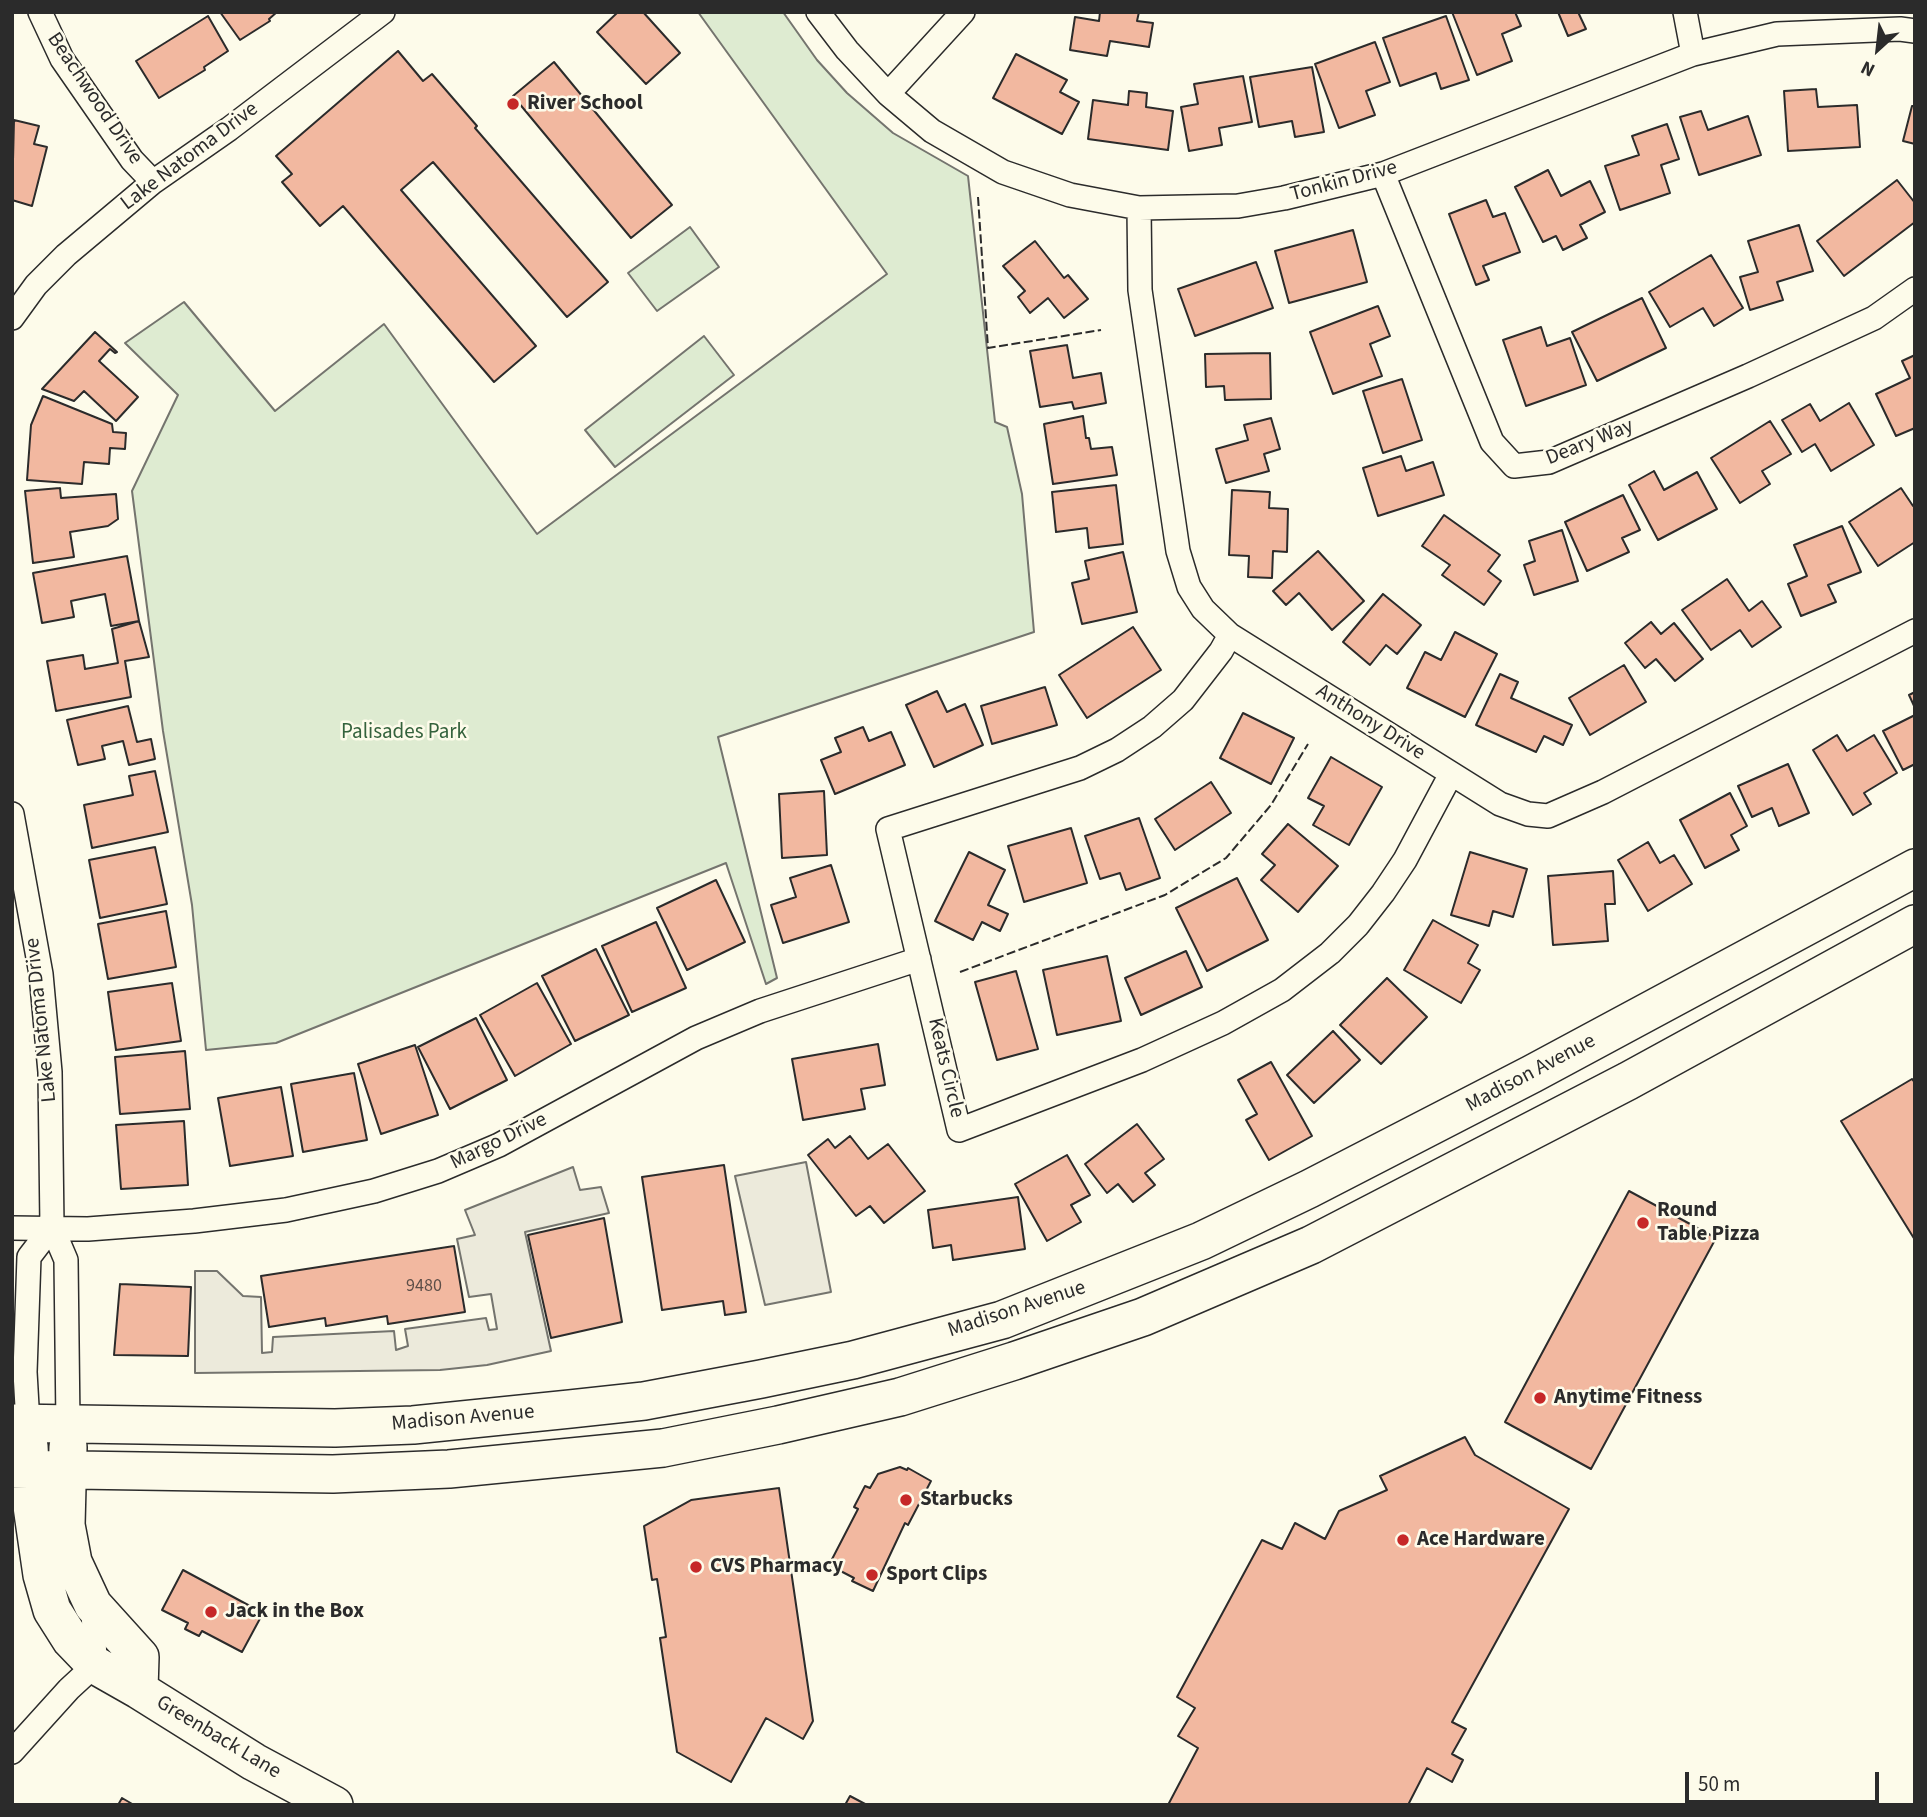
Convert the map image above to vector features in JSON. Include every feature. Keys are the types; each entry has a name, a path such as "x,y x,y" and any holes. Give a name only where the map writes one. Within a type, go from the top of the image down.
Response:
{"main road":[{"name":"Madison Avenue","path":"20,1423 335,1428 412,1425 570,1409 644,1401 774,1377 853,1360 1002,1320 1201,1241 1309,1189 1497,1092 1915,868"},
{"path":"22,1469 333,1474 449,1469 663,1448 778,1425 900,1396 1143,1317 1311,1245 1628,1081 1915,924"},
{"name":"Greenback Lane","path":"20,1423 22,1469 32,1506 42,1575 52,1610 83,1653 254,1762 334,1805"},
{"name":"Greenback Lane","path":"68,1424 66,1525 73,1562 93,1605 140,1657 139,1690"},
{"path":"12,1553 27,1596 54,1627 83,1653"}],"street":[{"name":"Beachwood Drive","path":"40,12 62,59 131,159 153,182"},
{"name":"Lake Natoma Drive","path":"12,318 37,285 66,255 153,182 229,129 383,12"},
{"name":"Tonkin Drive","path":"818,12 847,50 888,94 932,131 1003,172 1070,195 1139,208 1238,206 1384,174 1693,54 1777,34 1900,29 1915,31"},
{"path":"888,94 963,12"},
{"path":"1685,12 1693,54"},
{"name":"Deary Way","path":"1384,174 1492,442 1514,466 1549,462 1748,376 1874,317 1915,289"},
{"name":"Anthony Drive","path":"1139,208 1140,290 1178,551 1189,587 1203,609 1230,635 1500,804 1528,814 1548,816 1603,792 1915,631"},
{"name":"Keats Circle","path":"1230,635 1218,656 1182,700 1152,727 1117,750 1080,768 888,829 959,1130 1142,1060 1223,1023 1282,990 1330,953 1358,925 1405,860 1451,774"},
{"name":"Lake Natoma Drive","path":"12,814 41,974 50,1072 52,1227 66,1260 68,1424"},
{"name":"Margo Drive","path":"12,1228 88,1228 208,1219 286,1210 374,1191 438,1171 499,1145 706,1034 760,1011 919,959"},
{"path":"20,1423 25,1372 29,1257 52,1227"},
{"path":"12,1752 69,1689 83,1653 93,1605"}],"green space":[{"name":"Palisades Park","path":"698,12 783,12 817,60 847,93 893,133 968,176 995,422 1007,427 1022,494 1034,632 718,737 777,978 766,984 726,863 276,1043 206,1050 192,905 163,731 132,491 178,395 125,343 184,302 275,411 384,324 537,534 887,274"},
{"path":"690,227 719,267 657,311 628,273"},
{"path":"704,336 734,375 615,467 585,430"}],"shaded area":[{"path":"806,1162 831,1292 765,1305 735,1176"},
{"path":"573,1167 580,1190 601,1187 609,1213 525,1232 551,1351 487,1365 440,1370 195,1373 195,1271 217,1271 243,1296 261,1297 262,1353 272,1352 273,1337 394,1331 396,1350 408,1346 405,1329 486,1318 489,1330 497,1329 491,1294 469,1297 457,1239 475,1235 465,1210"}],"building":[{"path":"220,12 277,12 270,21 240,40"},
{"path":"618,12 643,12 680,53 646,84 597,32"},
{"path":"1100,12 1139,12 1137,21 1153,23 1149,47 1110,41 1107,56 1070,50 1075,17 1099,21"},
{"path":"1452,12 1515,12 1521,26 1502,34 1512,61 1477,75"},
{"path":"1558,12 1578,12 1586,29 1568,36"},
{"path":"208,16 228,51 204,67 205,70 159,98 136,61"},
{"path":"1446,16 1469,80 1441,89 1436,73 1400,86 1383,38"},
{"path":"1375,42 1390,82 1366,91 1375,115 1339,128 1315,64"},
{"path":"398,51 423,81 432,74 608,282 567,317 433,162 401,190 536,346 494,382 343,206 320,226 282,182 292,174 276,156"},
{"path":"1016,54 1067,80 1060,92 1079,102 1062,134 993,98"},
{"path":"554,62 672,205 631,238 513,96"},
{"path":"1312,67 1324,132 1295,137 1292,121 1259,127 1250,77"},
{"path":"1243,76 1252,122 1219,128 1222,145 1189,151 1181,107 1198,104 1194,84"},
{"path":"1816,89 1818,107 1857,105 1860,147 1788,151 1784,91"},
{"path":"1129,91 1147,93 1146,107 1173,111 1168,150 1088,139 1093,100 1128,105"},
{"path":"1912,106 1915,106 1915,144 1903,141"},
{"path":"1701,111 1708,130 1748,116 1761,155 1699,175 1680,117"},
{"path":"14,120 39,126 34,144 47,147 32,206 12,200"},
{"path":"1667,124 1679,159 1661,165 1670,193 1620,210 1605,166 1639,155 1632,136"},
{"path":"1548,170 1561,196 1590,181 1605,212 1580,225 1587,238 1563,250 1556,236 1543,242 1515,187"},
{"path":"1897,180 1915,203 1915,222 1844,276 1817,241"},
{"path":"1486,200 1493,217 1505,213 1520,252 1483,266 1489,280 1476,285 1449,214"},
{"path":"1799,225 1813,271 1777,282 1783,300 1750,310 1740,277 1758,272 1748,241"},
{"path":"1353,230 1367,282 1289,303 1275,251"},
{"path":"1035,241 1064,278 1068,275 1088,299 1064,318 1048,298 1030,313 1018,297 1025,291 1003,266"},
{"path":"1711,255 1743,308 1714,326 1703,308 1670,327 1649,292"},
{"path":"1256,262 1273,308 1195,336 1178,289"},
{"path":"1642,298 1666,348 1597,381 1572,332"},
{"path":"1378,306 1390,336 1370,344 1382,376 1333,394 1310,332"},
{"path":"1541,327 1547,346 1570,338 1586,385 1526,406 1503,340"},
{"path":"95,332 117,352 110,349 99,361 138,397 116,421 84,391 74,401 42,389"},
{"path":"1067,345 1073,378 1101,373 1106,403 1074,409 1072,402 1040,407 1030,351"},
{"path":"1270,353 1271,399 1225,400 1224,386 1206,387 1205,354"},
{"path":"1915,355 1915,428 1896,436 1876,394 1910,378 1902,361"},
{"path":"1402,379 1422,440 1383,453 1363,391"},
{"path":"43,396 112,424 113,432 126,433 125,449 110,448 109,464 84,462 82,484 27,480 31,425"},
{"path":"1849,403 1874,445 1831,471 1815,444 1802,452 1782,420 1810,404 1820,421"},
{"path":"1083,416 1086,438 1089,438 1091,449 1112,447 1117,475 1053,484 1044,424"},
{"path":"1271,418 1280,449 1264,454 1269,471 1226,483 1216,449 1248,440 1244,425"},
{"path":"1770,421 1791,454 1762,471 1770,484 1740,503 1711,458"},
{"path":"1401,456 1406,471 1433,462 1444,495 1378,516 1363,468"},
{"path":"1654,471 1664,490 1697,472 1717,509 1658,540 1629,485"},
{"path":"1116,485 1123,544 1089,548 1087,528 1056,532 1052,492"},
{"path":"60,488 61,498 116,494 118,519 108,526 70,532 74,557 33,563 25,491"},
{"path":"1901,488 1913,506 1915,505 1915,542 1878,566 1849,522"},
{"path":"1232,490 1270,492 1269,508 1288,509 1287,552 1273,551 1272,578 1248,577 1249,556 1229,555"},
{"path":"1623,495 1640,530 1622,538 1629,552 1587,571 1565,522"},
{"path":"1444,515 1500,555 1488,571 1501,581 1484,605 1442,575 1450,565 1422,546"},
{"path":"1842,526 1861,572 1828,585 1836,602 1801,616 1788,584 1807,576 1794,545"},
{"path":"1562,530 1578,581 1534,595 1524,565 1535,561 1529,541"},
{"path":"1318,551 1364,601 1332,630 1299,593 1286,605 1273,591"},
{"path":"1123,552 1137,612 1082,624 1072,583 1089,579 1085,561"},
{"path":"127,556 139,621 111,626 105,594 71,601 74,617 42,623 33,573"},
{"path":"1727,579 1749,611 1762,601 1781,627 1752,647 1740,630 1711,650 1682,610"},
{"path":"1383,594 1421,625 1397,654 1386,645 1370,665 1343,642"},
{"path":"139,621 149,657 125,661 131,697 56,711 47,661 83,655 85,669 118,663 112,629"},
{"path":"1651,622 1661,634 1674,623 1703,659 1675,681 1656,659 1645,668 1625,643"},
{"path":"1133,627 1161,670 1087,718 1059,675"},
{"path":"1455,632 1497,654 1465,717 1407,688 1425,652 1441,660"},
{"path":"1624,665 1646,702 1590,735 1569,698"},
{"path":"1500,674 1518,682 1511,698 1572,725 1563,745 1544,736 1536,752 1476,725"},
{"path":"1045,687 1057,725 992,744 981,706"},
{"path":"937,691 947,712 965,704 983,745 934,767 906,705"},
{"path":"1915,692 1915,708 1909,695"},
{"path":"128,706 137,742 151,739 155,759 129,765 123,741 102,746 105,759 78,765 67,720"},
{"path":"1243,713 1294,738 1271,784 1220,758"},
{"path":"1915,715 1915,764 1903,770 1883,731"},
{"path":"863,727 869,741 891,732 905,765 835,794 821,760 841,752 835,738"},
{"path":"1837,735 1847,751 1874,735 1897,773 1864,793 1871,804 1853,815 1813,750"},
{"path":"1331,757 1382,787 1349,845 1313,825 1324,806 1308,798"},
{"path":"1788,764 1809,813 1779,826 1772,808 1752,817 1738,786"},
{"path":"155,771 168,832 92,848 84,805 133,795 129,776"},
{"path":"1211,782 1231,813 1175,850 1155,819"},
{"path":"824,791 827,855 782,858 779,794"},
{"path":"1730,793 1747,826 1731,835 1739,850 1705,868 1680,820"},
{"path":"1139,818 1160,878 1126,890 1120,873 1100,879 1085,836"},
{"path":"1288,824 1338,866 1298,912 1261,880 1275,865 1262,854"},
{"path":"1071,828 1087,883 1024,902 1008,846"},
{"path":"1648,842 1660,863 1674,855 1692,884 1648,911 1618,860"},
{"path":"155,847 167,904 100,918 89,860"},
{"path":"969,852 1005,870 988,905 1008,914 1000,931 982,922 973,940 935,921"},
{"path":"1470,852 1527,869 1513,917 1493,911 1489,926 1451,915"},
{"path":"831,865 849,922 783,943 771,905 796,897 790,878"},
{"path":"1613,871 1615,904 1605,904 1608,941 1553,945 1548,876"},
{"path":"1237,878 1268,940 1207,971 1176,908"},
{"path":"716,880 745,942 687,970 657,908"},
{"path":"166,911 176,967 108,979 98,924"},
{"path":"1433,920 1478,945 1468,963 1480,970 1461,1003 1404,970"},
{"path":"656,922 686,988 632,1012 602,946"},
{"path":"596,949 629,1015 575,1041 542,976"},
{"path":"1186,951 1202,987 1141,1015 1125,978"},
{"path":"1107,956 1121,1021 1057,1035 1043,970"},
{"path":"1016,971 1038,1049 997,1060 975,982"},
{"path":"1387,978 1427,1017 1381,1064 1340,1025"},
{"path":"172,983 181,1041 116,1050 108,992"},
{"path":"537,983 571,1044 515,1076 480,1015"},
{"path":"476,1018 507,1080 450,1109 418,1047"},
{"path":"1333,1031 1360,1060 1314,1103 1287,1075"},
{"path":"878,1044 885,1085 861,1089 865,1109 803,1120 792,1059"},
{"path":"415,1045 438,1115 381,1134 358,1064"},
{"path":"185,1051 190,1109 120,1114 115,1057"},
{"path":"1271,1062 1312,1136 1269,1160 1246,1120 1257,1114 1238,1080"},
{"path":"354,1073 367,1140 303,1152 291,1084"},
{"path":"1912,1079 1915,1083 1915,1240 1841,1121"},
{"path":"281,1087 293,1156 230,1166 218,1098"},
{"path":"184,1121 188,1185 121,1189 116,1125"},
{"path":"1137,1124 1164,1159 1145,1173 1155,1185 1133,1202 1118,1184 1107,1193 1085,1164"},
{"path":"850,1136 868,1159 888,1144 925,1191 884,1223 870,1206 856,1216 808,1155 828,1139 835,1148"},
{"path":"1067,1155 1090,1195 1071,1205 1081,1222 1047,1241 1015,1184"},
{"path":"724,1165 746,1312 725,1315 723,1301 662,1310 642,1177"},
{"path":"1629,1191 1716,1238 1591,1469 1505,1422"},
{"path":"1018,1197 1025,1249 953,1260 951,1245 933,1248 928,1210"},
{"path":"604,1218 622,1322 551,1338 528,1235"},
{"path":"454,1246 465,1312 388,1324 387,1316 326,1326 325,1318 269,1327 261,1276"},
{"path":"120,1284 191,1287 188,1356 114,1355"},
{"path":"1465,1437 1475,1455 1569,1509 1452,1722 1466,1729 1452,1754 1463,1760 1452,1782 1427,1768 1408,1805 1168,1805 1198,1748 1178,1736 1195,1708 1177,1697 1262,1540 1282,1549 1295,1523 1325,1539 1339,1511 1387,1490 1380,1476"},
{"path":"900,1467 907,1470 908,1468 931,1481 908,1525 905,1523 873,1591 829,1565 858,1509 854,1507 865,1486 870,1488 878,1474"},
{"path":"779,1488 813,1721 803,1739 766,1718 731,1782 677,1752 660,1638 666,1637 657,1579 652,1580 644,1526 691,1500"},
{"path":"183,1570 263,1613 242,1652 202,1631 199,1636 185,1629 188,1623 162,1610"},
{"path":"850,1796 867,1805 845,1805"},
{"path":"122,1798 134,1805 118,1805"}],"fence":[{"path":"978,197 988,348 1101,330"},
{"path":"960,972 1165,895 1226,858 1271,805 1308,744"}],"place":[{"name":"River School","path":"513,104"},
{"name":"Round Table Pizza","path":"1643,1223"},
{"name":"Anytime Fitness","path":"1540,1398"},
{"name":"Starbucks","path":"906,1500"},
{"name":"Ace Hardware","path":"1403,1540"},
{"name":"CVS Pharmacy","path":"696,1567"},
{"name":"Sport Clips","path":"872,1575"},
{"name":"Jack in the Box","path":"211,1612"}]}
